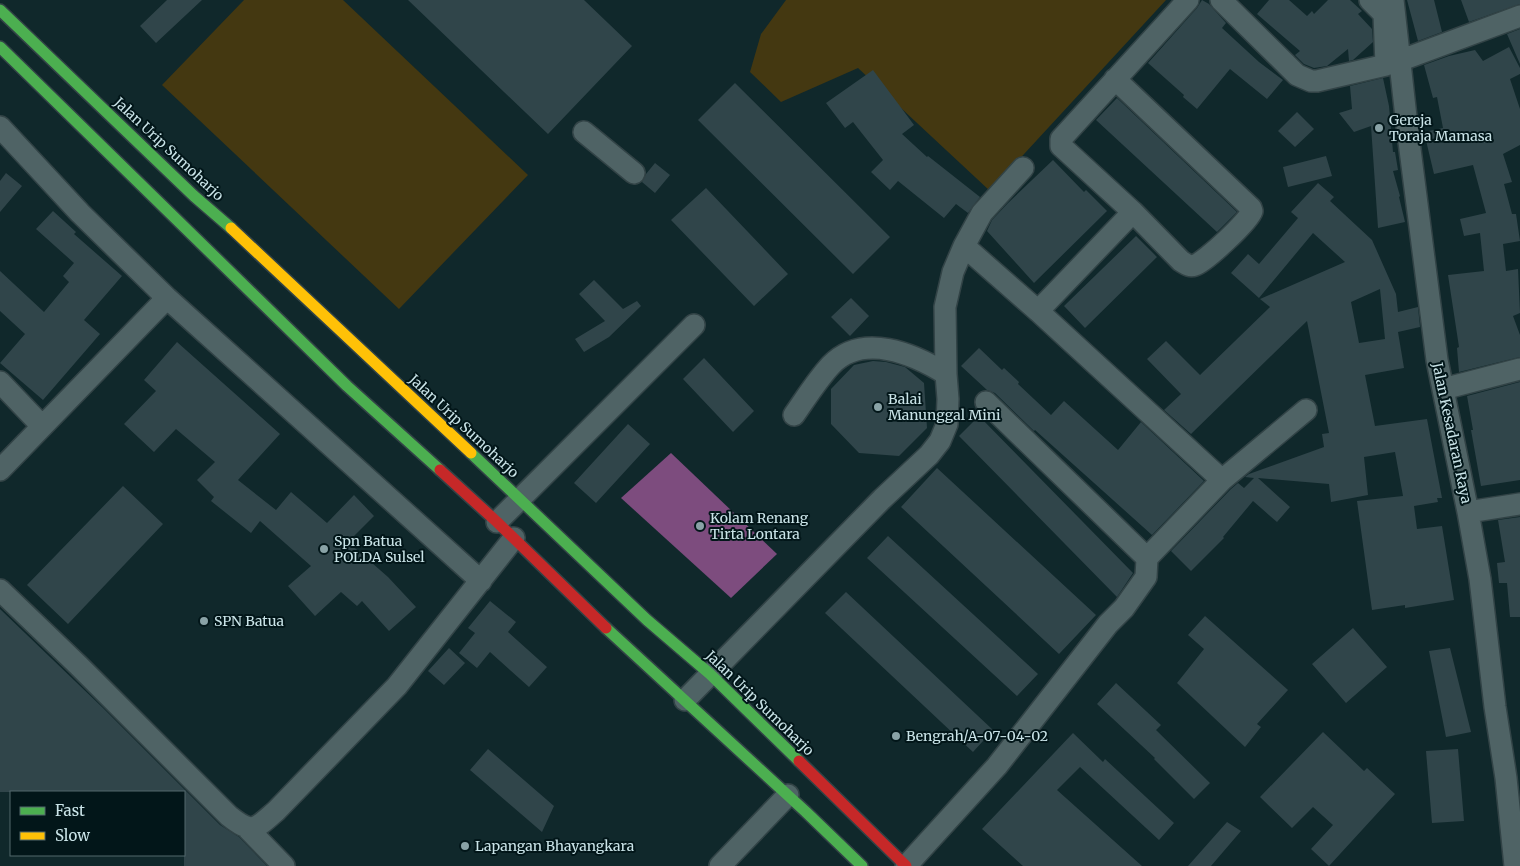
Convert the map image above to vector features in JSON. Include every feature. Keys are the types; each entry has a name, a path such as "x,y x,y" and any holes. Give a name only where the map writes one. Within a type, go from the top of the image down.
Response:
{"highway":[{"name":"Jalan Urip Sumoharjo","path":"1,12 241,242 521,500 647,620 710,674 906,866"},
{"path":"0,47 224,261 347,386 497,522 588,611 788,795 862,866"}],"street":[{"path":"1115,79 1251,208 1252,211 1249,218 1196,265 1188,266 1181,261 1133,212 1061,146 1061,139 1115,79 1188,0"},
{"path":"1221,0 1297,74 1311,81 1386,65 1384,14 1370,0"},
{"name":"Jalan Kesadaran Raya","path":"1393,0 1419,230 1437,360 1480,579 1495,707 1513,777 1516,866"},
{"path":"1400,61 1520,16"},
{"path":"0,127 80,213 168,298 481,581"},
{"path":"584,132 634,174"},
{"path":"685,700 940,441 947,424 948,398 944,307 953,272 964,246 982,213 1023,168"},
{"path":"1038,311 1133,212"},
{"path":"964,246 1038,311 1222,480"},
{"path":"0,470 168,298"},
{"path":"497,522 694,325"},
{"path":"794,415 832,364 846,354 860,350 873,348 895,350 928,363 946,374"},
{"path":"1443,389 1520,369"},
{"path":"0,382 42,426"},
{"path":"986,402 1147,558"},
{"path":"906,866 997,766 1108,624 1124,608 1146,577 1147,558 1222,480 1306,410"},
{"path":"1468,512 1520,504"},
{"path":"248,829 258,826 276,811 398,686 514,538"},
{"path":"0,590 229,816 248,829 284,866"},
{"path":"720,866 788,795"}],"shaded area":[{"path":"244,0 343,0 528,175 399,309 162,85"},
{"path":"786,0 1166,0 990,191 858,68 781,102 750,72 761,34"},
{"name":"Kolam Renang Tirta Lontara","path":"671,453 777,554 731,598 621,498"}],"building":[{"path":"167,0 202,0 156,43 140,26"},
{"path":"408,0 584,0 632,46 548,134"},
{"path":"1202,0 1209,4 1226,23 1222,28 1259,62 1283,80 1267,99 1230,69 1197,109 1148,63"},
{"path":"1269,0 1289,0 1307,16 1312,11 1314,14 1328,0 1350,0 1362,11 1358,14 1372,29 1373,42 1353,60 1349,61 1348,49 1327,66 1314,68 1304,64 1295,55 1300,51 1257,14"},
{"path":"1407,0 1434,0 1442,32 1418,41"},
{"path":"1461,0 1520,0 1520,4 1469,22"},
{"path":"1520,29 1520,64 1507,34"},
{"path":"1509,47 1520,68 1520,74 1510,79 1520,109 1520,145 1503,154 1512,182 1504,184 1512,214 1516,214 1520,241 1503,244 1506,271 1518,269 1520,313 1513,316 1520,335 1520,357 1459,372 1457,348 1459,347 1448,275 1484,271 1480,233 1464,236 1460,219 1486,213 1473,165 1434,174 1424,132 1443,128 1437,97 1433,98 1424,65 1449,56 1475,50 1483,61"},
{"path":"873,70 914,125 902,134 927,157 980,197 968,213 956,204 944,218 898,181 890,190 871,172 883,160 853,122 845,128 826,103"},
{"path":"1383,78 1389,106 1393,152 1395,152 1398,170 1393,171 1405,222 1378,228 1371,126 1354,132 1339,113 1352,109 1350,86"},
{"path":"735,83 890,237 853,274 698,120"},
{"path":"1117,98 1237,212 1217,232 1096,120"},
{"path":"1297,112 1314,129 1295,147 1278,131"},
{"path":"1326,156 1332,176 1288,187 1283,167"},
{"path":"1053,160 1084,192 1086,190 1107,211 1034,283 987,231 992,220"},
{"path":"655,163 670,175 655,193 642,182"},
{"path":"6,173 22,186 0,212 0,181"},
{"path":"1318,183 1334,197 1330,201 1372,240 1396,294 1398,312 1418,307 1420,327 1398,332 1404,368 1365,375 1375,426 1427,419 1442,498 1437,498 1438,502 1414,506 1417,529 1442,526 1454,600 1405,608 1405,605 1372,610 1357,501 1403,496 1395,452 1364,457 1368,495 1331,502 1329,484 1258,478 1290,507 1277,522 1253,501 1224,538 1191,571 1171,551 1231,489 1238,483 1244,488 1254,478 1245,477 1249,474 1324,447 1322,434 1329,433 1307,321 1191,434 1164,410 1181,394 1147,359 1166,341 1200,375 1270,307 1260,299 1345,262 1313,233 1259,298 1231,273 1248,254 1259,264 1298,218 1291,212","holes":["1380,289 1385,339 1359,343 1351,302"]},
{"path":"706,188 788,274 754,306 671,220"},
{"path":"53,211 76,232 74,234 122,276 84,320 100,334 43,400 0,363 25,334 0,311 0,271 44,312 69,282 63,276 74,263 36,229"},
{"path":"1136,236 1157,257 1085,328 1064,306"},
{"path":"594,280 623,309 637,301 641,306 609,337 584,352 575,339 605,321 579,294"},
{"path":"851,298 869,316 850,336 831,317"},
{"path":"177,342 280,434 238,480 276,510 291,492 327,523 354,495 374,516 348,542 388,577 416,607 389,631 362,601 357,606 341,592 315,616 288,586 311,566 260,521 251,533 211,501 214,497 197,480 215,462 176,429 154,452 124,424 156,391 144,380"},
{"path":"979,348 1002,370 1004,368 1051,415 1064,401 1118,450 1141,422 1204,481 1152,535 1034,431 995,393 987,390 961,366"},
{"path":"704,358 754,411 733,432 683,379"},
{"name":"Balai Manunggal Mini","path":"873,361 905,367 924,383 927,428 899,456 859,453 831,424 831,389 854,365"},
{"path":"1520,382 1520,480 1481,486 1467,396"},
{"path":"979,416 1133,573 1117,597 959,436"},
{"path":"628,424 650,444 596,503 574,483"},
{"path":"937,468 1096,615 1059,654 901,507"},
{"path":"123,486 163,524 68,624 27,585"},
{"path":"1520,517 1520,617 1510,617 1507,583 1499,583 1497,563 1505,562 1498,520"},
{"path":"888,536 1038,674 1017,696 867,558"},
{"path":"846,592 993,730 973,752 825,613"},
{"path":"490,601 516,622 508,632 547,667 529,687 490,652 477,668 459,653 475,633 468,628"},
{"path":"0,609 102,707 220,825 239,837 267,866 184,866 185,791 0,792"},
{"path":"1205,616 1288,690 1257,724 1261,727 1245,747 1177,683 1204,649 1188,635"},
{"path":"1353,628 1387,667 1346,703 1312,664"},
{"path":"449,648 465,663 444,685 428,671"},
{"path":"1450,648 1471,732 1446,737 1429,651"},
{"path":"1116,683 1161,725 1156,730 1210,783 1194,799 1155,758 1097,704"},
{"path":"1323,732 1364,771 1367,768 1395,794 1329,866 1311,849 1333,825 1313,807 1292,828 1260,797"},
{"path":"1073,733 1103,762 1105,759 1174,823 1159,840 1080,767 1057,790 1142,866 1023,866 982,829"},
{"path":"488,749 554,806 542,832 470,770"},
{"path":"1458,749 1464,821 1432,823 1426,751"},
{"path":"1227,822 1241,831 1211,866 1188,866"}],"traffic: fast":[{"path":"0,10 194,196 231,228"},
{"path":"0,47 347,386 440,470"},
{"path":"471,453 647,620 710,674 799,761"},
{"path":"606,628 862,866"}],"traffic: slow":[{"path":"231,228 471,453"}],"traffic: jam":[{"path":"440,470 497,522 606,628"},
{"path":"799,761 906,866"}],"place":[{"name":"Gereja Toraja Mamasa","path":"1379,128"},
{"name":"Balai Manunggal Mini","path":"878,407"},
{"name":"Kolam Renang Tirta Lontara","path":"700,526"},
{"name":"Spn Batua POLDA Sulsel","path":"324,549"},
{"name":"SPN Batua","path":"204,621"},
{"name":"Bengrah/A-07-04-02","path":"896,736"},
{"name":"Lapangan Bhayangkara","path":"465,846"}]}
